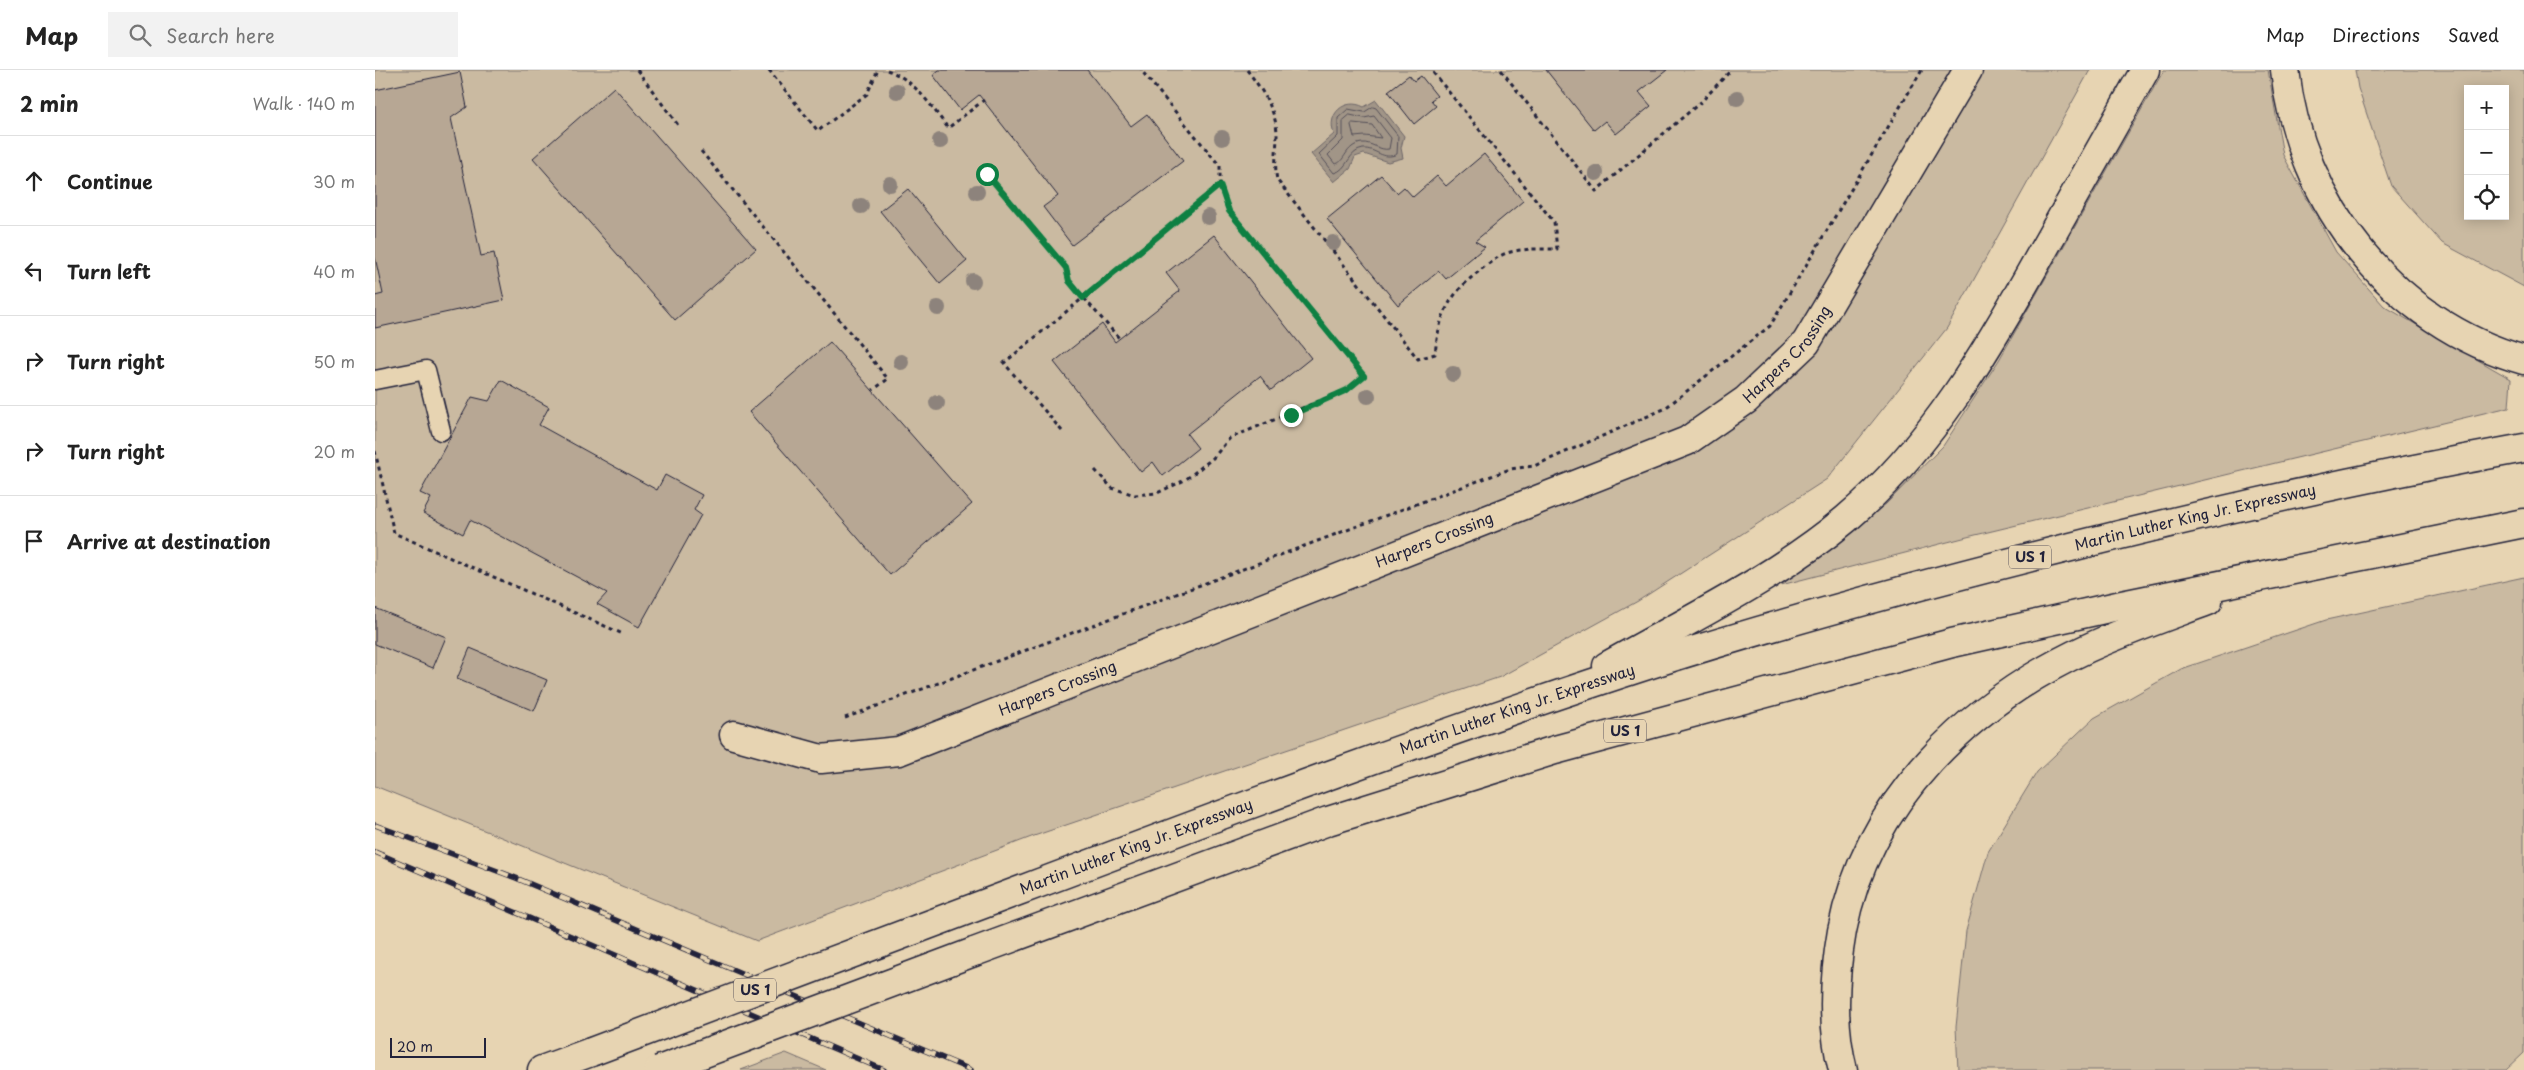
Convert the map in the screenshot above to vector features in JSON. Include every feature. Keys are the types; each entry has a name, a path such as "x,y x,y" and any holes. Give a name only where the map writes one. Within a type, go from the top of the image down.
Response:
{"main road":[{"name":"Harpers Crossing","path":"734,735 821,759 899,751 1687,442 1746,400 1806,343 1968,70"},
{"path":"1544,700 1758,582 1839,524 1883,484 1943,416 1987,350 2145,70"},
{"path":"2285,70 2294,119 2306,155 2321,190 2339,223 2361,252 2387,281 2411,303 2444,325 2477,342 2524,360"},
{"name":"Martin Luther King Jr. Expressway","path":"542,1070 1345,770 1544,700 1769,628 1936,581 2278,498 2524,448"},
{"name":"US 1","path":"659,1070 1328,821 1555,750 1952,644 2122,605 2524,523"},
{"path":"1843,1070 1836,1026 1835,992 1837,957 1853,890 1867,854 1883,822 1929,760 1984,710 2015,688 2057,664 2131,630 2294,569"}],"lane":[{"path":"375,380 426,370 441,431"}],"path":[{"path":"637,70 678,125"},
{"path":"769,70 818,131 867,94 878,70"},
{"path":"887,70 899,74 918,89 949,128 984,100"},
{"path":"1095,470 1112,488 1135,495 1157,492 1185,480 1213,458 1230,438 1347,390 1364,376 1229,211 1220,185 1220,166 1141,70"},
{"path":"1247,70 1272,108 1277,132 1275,168 1277,180 1418,359 1435,354 1437,330 1447,304 1462,285 1507,253 1532,249 1557,249 1554,222 1431,70"},
{"path":"1501,70 1596,191 1702,102 1731,70"},
{"path":"845,718 1510,469 1534,466 1664,409 1770,326 1922,70"},
{"path":"701,152 887,379 873,390"},
{"path":"987,174 1066,268 1069,281 1119,338"},
{"path":"1062,431 1005,362 1220,185"},
{"path":"375,451 394,533 623,634"}],"shaded area":[{"path":"375,70 2090,70 1947,328 1827,479 1638,601 1500,677 1034,836 757,941 375,786"},
{"path":"2164,70 2268,70 2283,155 2336,252 2384,306 2511,379 2509,407 1967,537 1781,585 1886,504 1943,446 1999,360"},
{"path":"2355,70 2524,70 2524,287 2442,243 2391,186 2358,88"},
{"path":"2524,577 2524,1053 2506,1070 1958,1070 1956,1027 1966,931 1988,852 2037,772 2094,718 2181,669 2326,620"},
{"path":"786,1053 826,1070 741,1070"}],"water":[{"path":"1376,100 1404,136 1401,148 1403,158 1388,162 1364,154 1355,157 1350,169 1334,182 1311,154 1334,134 1333,120 1339,109 1350,104 1364,107"}],"building":[{"path":"939,70 1087,70 1131,126 1147,114 1183,161 1072,245 1043,207 1058,196 979,95 960,110 933,75"},
{"path":"1546,70 1667,70 1639,92 1651,106 1616,134 1605,121 1594,130"},
{"path":"460,72 467,107 451,118 481,256 494,253 504,300 375,328 375,296 383,294 375,257 375,90"},
{"path":"1409,75 1414,81 1421,76 1437,96 1431,100 1436,106 1414,124 1388,91"},
{"path":"614,87 756,249 675,320 533,158"},
{"path":"1484,154 1523,201 1475,241 1485,247 1446,279 1439,271 1398,305 1327,219 1381,175 1397,193 1404,187 1413,197 1437,176 1446,186"},
{"path":"908,189 967,261 940,284 880,211"},
{"path":"1214,235 1311,358 1271,390 1260,376 1187,434 1198,448 1163,476 1153,462 1141,472 1054,362 1102,324 1115,342 1180,291 1166,273"},
{"path":"830,342 972,504 890,575 749,412"},
{"path":"501,380 549,407 539,425 657,490 665,475 702,495 694,510 701,515 639,627 597,604 607,593 470,520 463,534 423,513 431,498 420,493 472,397 489,401"},
{"path":"375,608 446,637 433,668 375,644"},
{"path":"470,648 547,680 534,711 457,679"}],"railway":[{"path":"375,825 516,878 971,1070"},
{"path":"375,852 884,1070"}],"route":[{"path":"987,174 1066,268 1069,281 1083,298 1220,185 1229,211 1364,376 1347,390 1291,415"}]}
